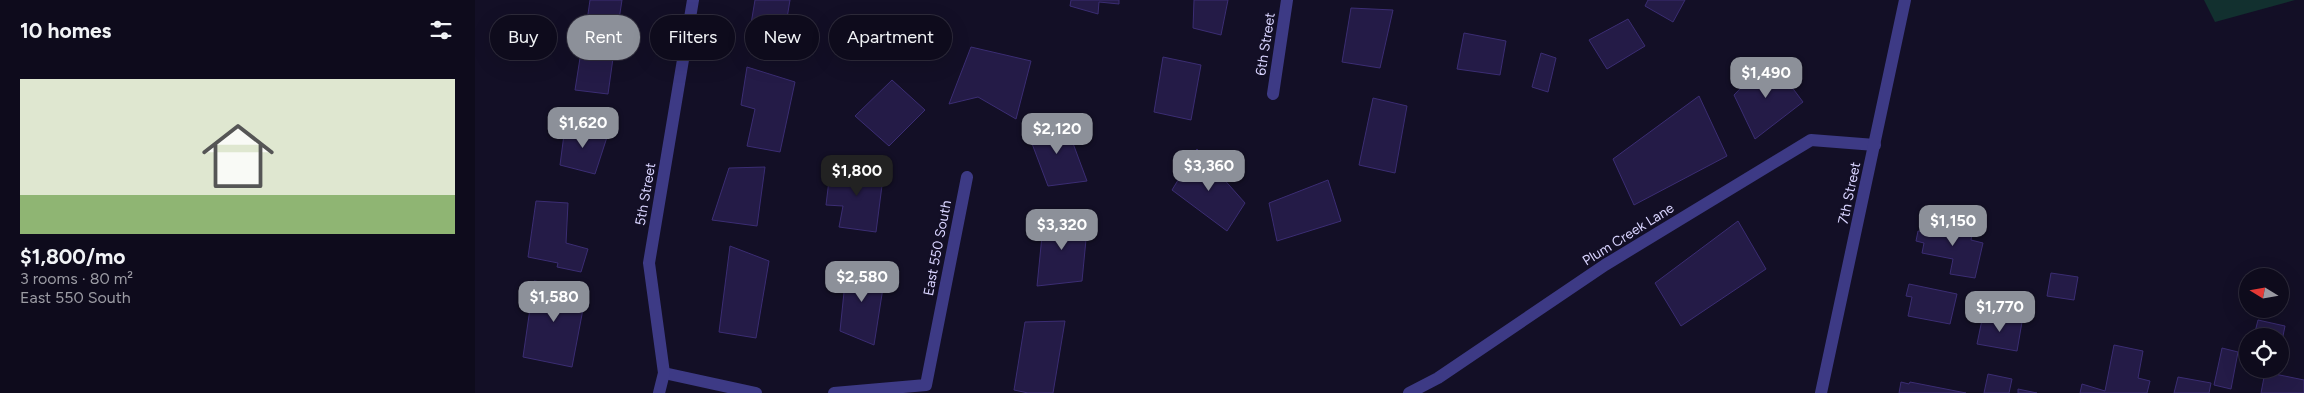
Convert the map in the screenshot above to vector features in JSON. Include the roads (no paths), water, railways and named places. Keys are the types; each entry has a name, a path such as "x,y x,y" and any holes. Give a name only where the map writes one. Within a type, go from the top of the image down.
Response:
{"street":[{"name":"5th Street","path":"659,393 664,373 649,264 693,0"},
{"name":"6th Street","path":"1273,94 1287,0"},
{"name":"7th Street","path":"1821,393 1905,0"},
{"name":"Plum Creek Lane","path":"1409,393 1438,378 1605,266 1811,140 1875,145"},
{"name":"East 550 South","path":"834,393 926,385 967,177"},
{"path":"664,373 756,393"}]}
